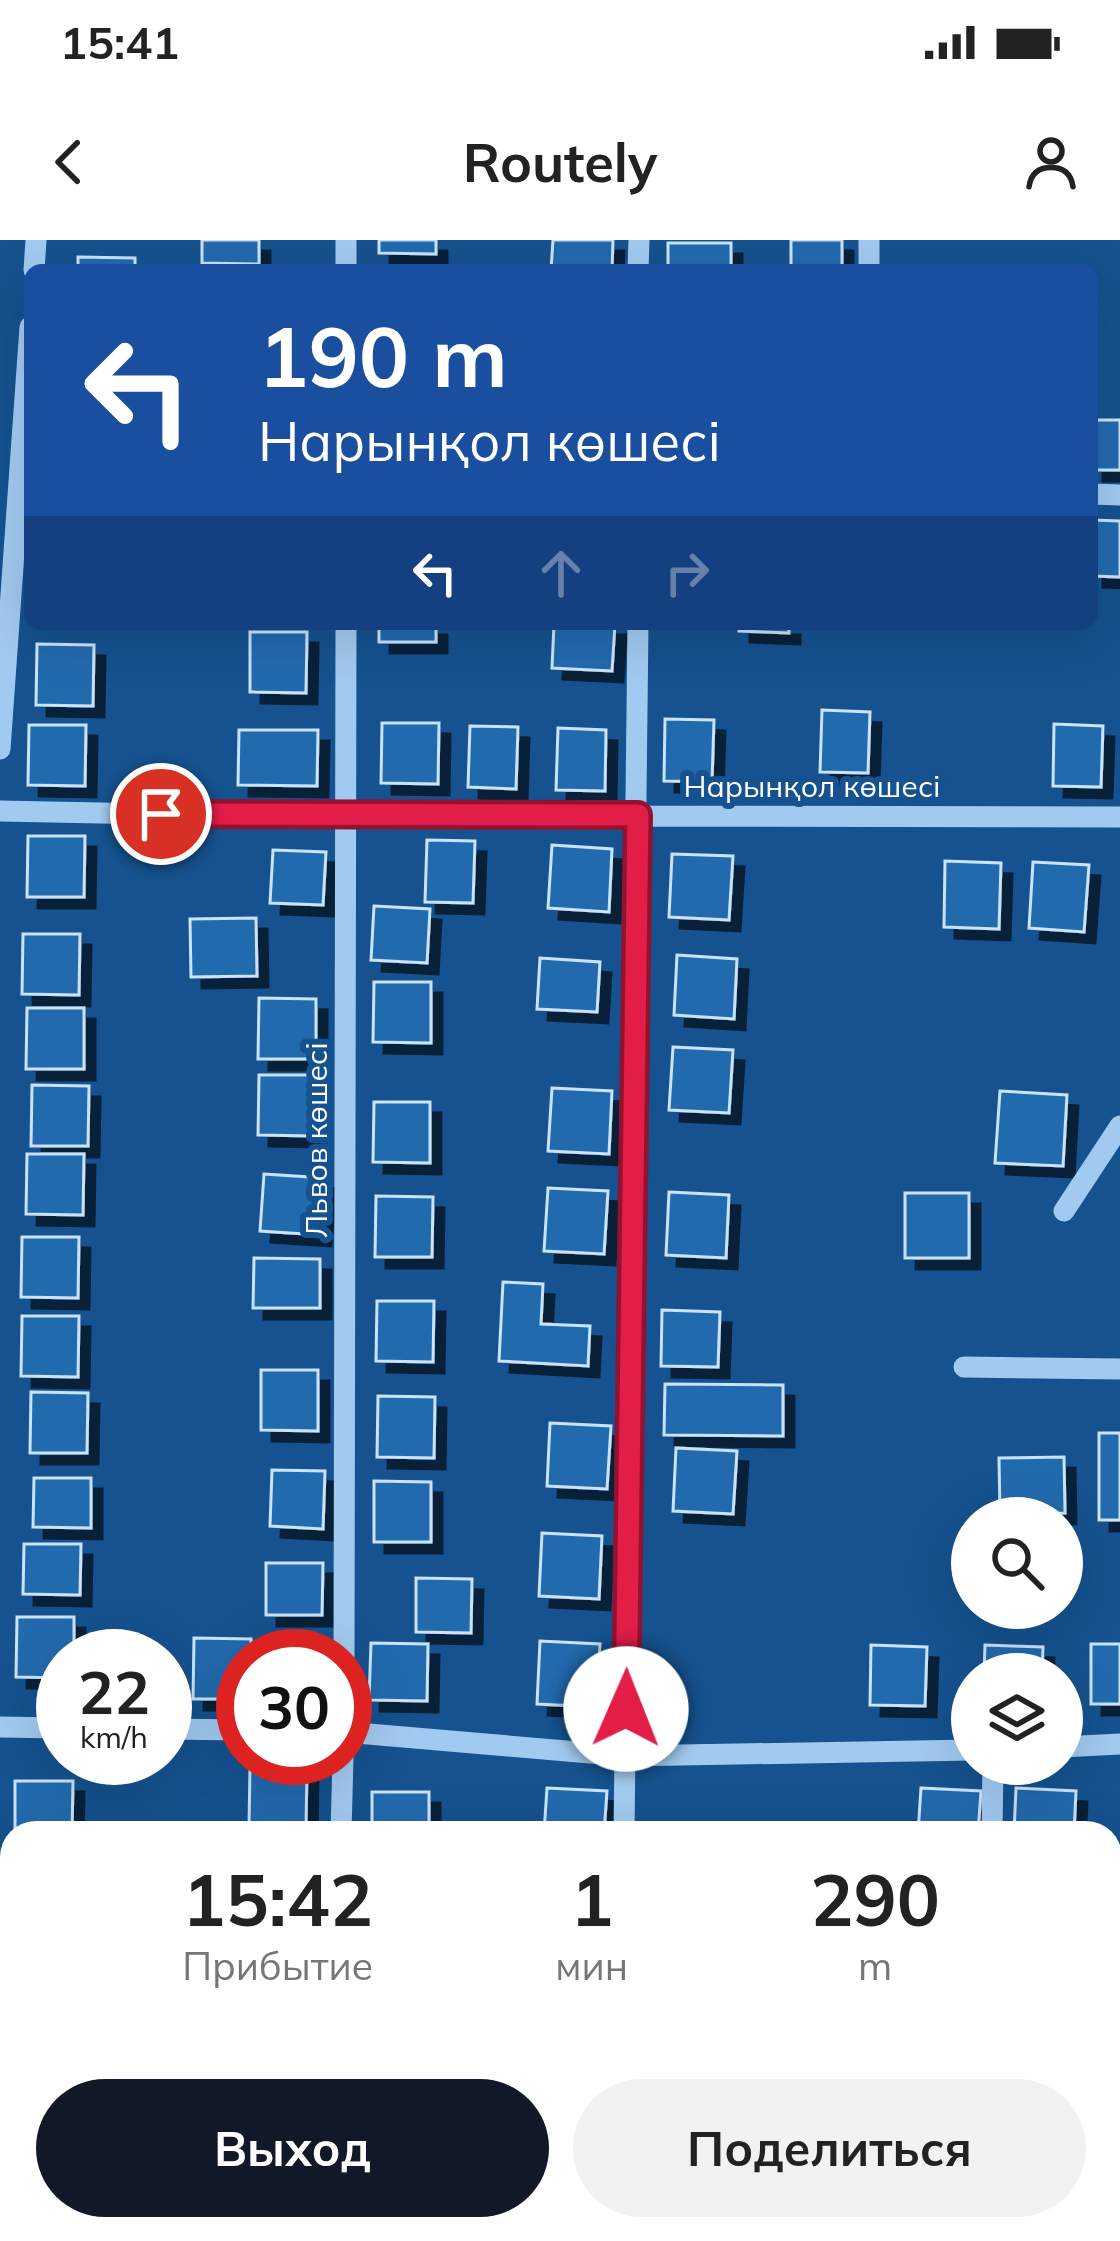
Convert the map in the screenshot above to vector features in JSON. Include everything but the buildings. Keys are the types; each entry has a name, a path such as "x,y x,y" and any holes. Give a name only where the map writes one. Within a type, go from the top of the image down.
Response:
{"street":[{"path":"869,240 869,264"},
{"path":"0,749 24,411"},
{"name":"Львов көшесі","path":"344,1629 346,630"},
{"path":"624,1821 638,630"},
{"name":"Нарынқол көшесі","path":"0,811 1120,818"},
{"path":"1064,1210 1120,1126"},
{"path":"964,1367 1120,1369"},
{"path":"0,1727 36,1728"},
{"path":"372,1734 625,1756 951,1750"},
{"path":"1083,1746 1120,1744"},
{"path":"341,1821 342,1785"},
{"path":"992,1821 993,1785"}],"route":[{"path":"161,814 638,815 626,1709"}]}
